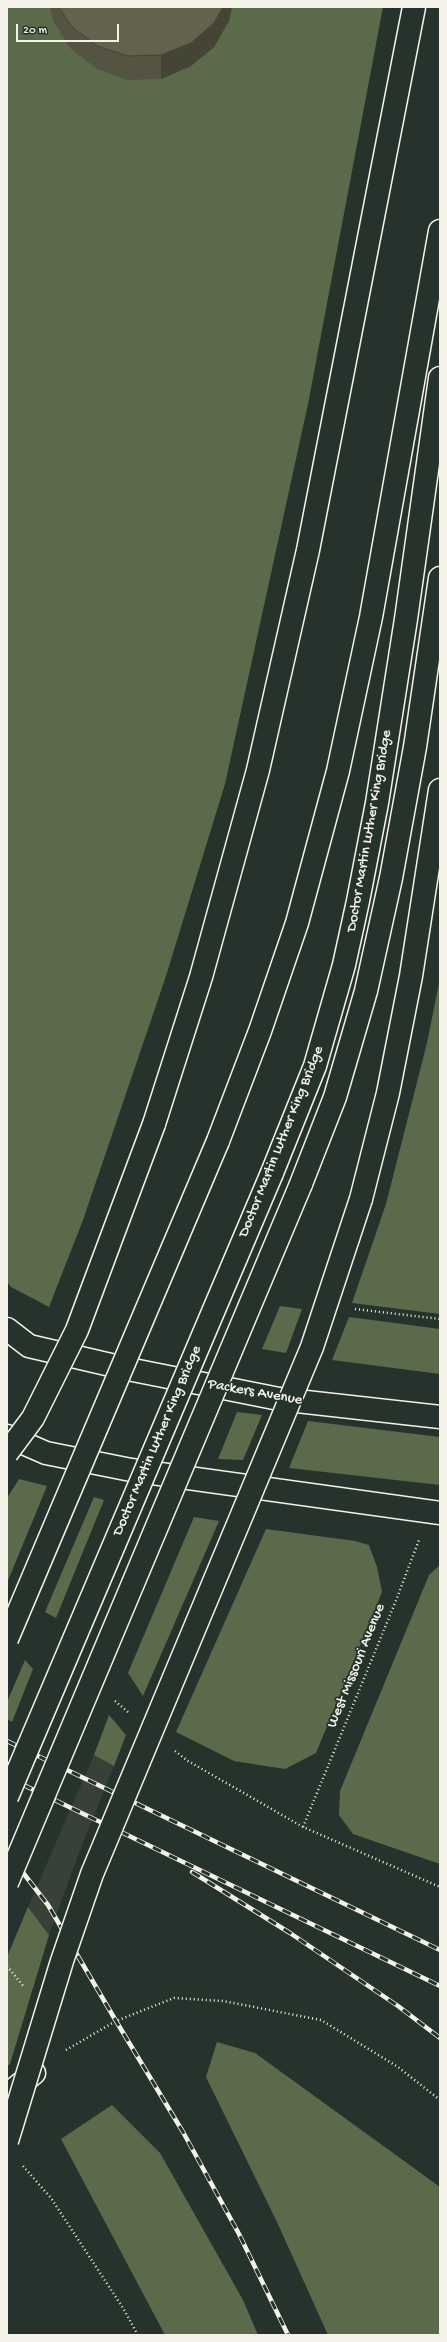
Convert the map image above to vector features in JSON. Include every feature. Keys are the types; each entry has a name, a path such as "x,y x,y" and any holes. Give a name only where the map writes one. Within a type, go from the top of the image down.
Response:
{"main road":[{"path":"7,1453 33,1418 77,1330 154,1124 201,977 258,770 308,550 414,7"},
{"path":"7,1639 218,1141 260,1031 297,923 338,771 371,617 440,231"},
{"name":"Doctor Martin Luther King Bridge","path":"7,1797 272,1173 315,1066 344,964 357,908 377,803 405,627 440,378"},
{"name":"Doctor Martin Luther King Bridge","path":"7,1883 301,1184 335,1097 366,991 401,824 440,578"},
{"path":"7,2141 62,1961 92,1874 312,1347 360,1199 388,1093 411,976 440,790"},
{"name":"Packers Avenue","path":"7,1329 29,1346 128,1369 279,1399 440,1417"},
{"path":"7,1436 46,1453 131,1470 435,1513"},
{"path":"7,2095 38,2070"}],"path":[{"path":"354,1308 440,1319"},
{"name":"West Missouri Avenue","path":"303,1827 395,1603 435,1513"},
{"path":"114,1700 133,1716"},
{"path":"170,1746 188,1761 303,1827 440,1887"},
{"path":"38,2070 70,2048 116,2022 174,1998 223,2001 321,2020 398,2067 440,2100"},
{"path":"22,2164 51,2198 123,2308 138,2335"}],"shaded area":[{"path":"94,1755 114,1766 80,1850 49,1935 28,1907"}],"green space":[{"path":"7,7 383,7 308,404 225,784 166,976 83,1220 49,1307 11,1287 7,1282"},
{"path":"440,978 440,1314 352,1303 386,1204 427,1043"},
{"path":"280,1306 302,1309 286,1353 262,1349"},
{"path":"349,1317 440,1329 440,1374 332,1360"},
{"path":"237,1412 262,1415 243,1460 218,1459"},
{"path":"308,1421 440,1437 440,1485 289,1468"},
{"path":"19,1479 47,1486 7,1583 7,1498"},
{"path":"94,1497 104,1500 56,1618 45,1612"},
{"path":"194,1517 219,1521 143,1696 128,1673"},
{"path":"266,1529 355,1541 369,1545 377,1567 382,1592 316,1753 285,1769 234,1761 176,1732"},
{"path":"440,1565 440,1864 353,1834 339,1815 340,1791 429,1575"},
{"path":"25,1660 33,1669 12,1722 7,1719 7,1702"},
{"path":"109,1715 126,1735 114,1766 94,1755"},
{"path":"28,1907 49,1935 10,2064 7,2066 7,1957"},
{"path":"217,2042 255,2053 440,2187 440,2335 328,2335 277,2222 206,2077"},
{"path":"112,2105 160,2153 243,2300 258,2335 165,2335 61,2139"}],"building":[{"path":"59,7 223,7 214,23 191,43 161,55 128,56 97,46 71,26"}],"railway":[{"path":"7,1741 440,1950"},
{"path":"7,1777 440,1986"},
{"path":"7,1852 48,1905 183,2132 239,2234 288,2335"},
{"path":"192,1872 290,1933 398,2006 440,2038"}]}
